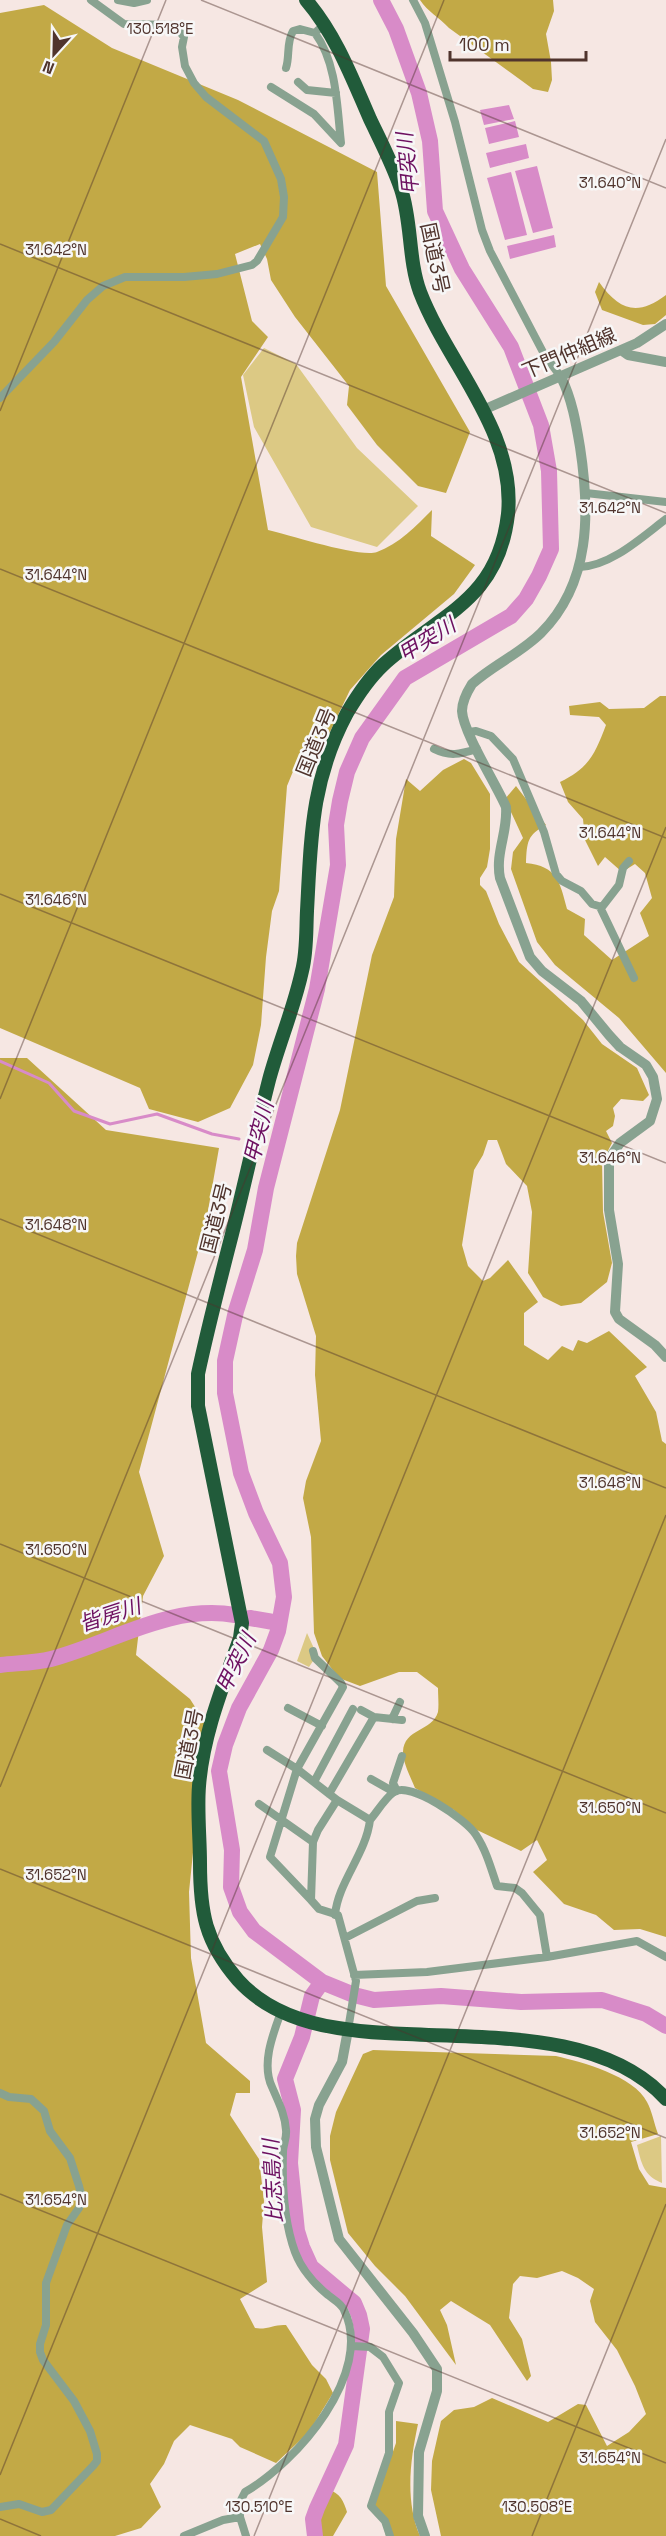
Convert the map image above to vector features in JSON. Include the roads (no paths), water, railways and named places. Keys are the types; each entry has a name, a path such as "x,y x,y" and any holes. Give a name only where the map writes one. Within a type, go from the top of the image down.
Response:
{"highway":[{"name":"国道3号","path":"306,0 319,28 341,54 400,188 418,289 429,314 483,410 506,473 509,501 504,535 496,561 474,595 440,623 403,648 369,679 346,716 323,767 313,816 303,968 269,1083 198,1374 198,1406 242,1623 240,1638 211,1722 201,1771 199,1796 201,1903 208,1934 226,1966 244,1986 280,2012 317,2025 349,2024 368,2034 552,2044 586,2051 613,2061 636,2074 666,2100"}],"street":[{"path":"0,398 54,342 87,300 103,286 125,277 184,277 252,265 264,252 284,217 281,179 269,149 264,141 206,97 194,83 185,66 182,47 184,37 180,30 175,25 162,23 133,26 124,24 91,0"},
{"path":"118,0 134,3 147,0"},
{"path":"413,0 420,10 429,34 455,122 482,230 490,251 544,354 567,390 577,428 586,493 585,538 580,567 565,602 541,633 472,684 465,694 462,710 469,732 506,807 507,818 498,867 500,878 530,957 542,971 581,1001 620,1047 646,1065 653,1077 657,1099 650,1121 620,1143 609,1159 609,1210 618,1264 615,1312 619,1319 655,1345 666,1357"},
{"path":"270,87 292,98 314,114 341,143 336,93 319,28 292,31 289,38 286,68"},
{"path":"298,82 307,90 336,93"},
{"name":"下門仲組線","path":"483,410 637,343 666,324"},
{"path":"621,350 628,355 666,362"},
{"path":"586,493 666,502"},
{"path":"580,567 590,567 621,552 666,519"},
{"path":"469,732 476,731 490,736 513,759 544,832 556,874 562,881 581,891 592,904 600,907 634,978"},
{"path":"434,749 445,754 456,755 477,749"},
{"path":"600,907 615,892 623,868 629,861"},
{"path":"314,1651 315,1658 341,1683 343,1688 297,1769 270,1857 318,1909 338,1916 355,1978 342,2062 319,2105 315,2119 316,2147 339,2240 413,2333 437,2369 436,2391 419,2452 418,2516 425,2536"},
{"path":"314,1782 357,1709 374,1717 397,1719 399,1702"},
{"path":"288,1708 322,1726"},
{"path":"329,1794 374,1717"},
{"path":"267,1750 297,1769 337,1800 370,1820"},
{"path":"395,1791 393,1783 402,1756"},
{"path":"371,1779 395,1791"},
{"path":"335,1915 336,1899 357,1857 370,1820 395,1791 404,1789 456,1815 474,1832 484,1849 497,1886 515,1888 540,1915 547,1957"},
{"path":"311,1900 313,1842 337,1800"},
{"path":"259,1804 313,1842"},
{"path":"345,1938 417,1901 435,1898"},
{"path":"355,1978 428,1972 547,1957 637,1941 666,1957"},
{"path":"246,2536 240,2517 240,2502 245,2492 302,2447 323,2418 341,2385 352,2346 345,2311 308,2276 295,2253 290,2231 283,2172 283,2149 287,2132 283,2114 271,2085 268,2064 271,2042 280,2012"},
{"path":"0,2093 9,2097 31,2099 44,2110 50,2131 70,2158 79,2186 82,2198 67,2225 46,2283 46,2325 40,2352 43,2360 84,2418 97,2454 97,2460 88,2472 51,2510 42,2512 19,2504 0,2507"},
{"path":"352,2346 370,2347 383,2357 399,2383 390,2412 389,2453 371,2506 386,2522 390,2536"},
{"path":"184,2536 215,2523 240,2517"}],"waterway":[{"name":"甲突川","path":"381,0 396,29 419,93 430,141 435,211 462,269 511,347 541,425 549,471 551,549 526,599 511,616 405,678 362,738 347,772 340,801 336,825 338,865 317,989 266,1188 255,1250 236,1311 225,1361 225,1393 241,1473 256,1513 280,1563 284,1597 278,1631 271,1650 239,1708 225,1745 219,1771 232,1850 231,1887 240,1912 254,1931 322,1982 354,1995 374,2000 441,1996 521,2002 602,2000 646,2014 666,2026"},
{"path":"0,1061 49,1083 74,1111 110,1124 157,1114 212,1134 239,1139"},
{"name":"皆房川","path":"0,1665 51,1659 141,1627 187,1615 211,1613 235,1615"},
{"name":"皆房川","path":"250,1618 279,1623"},
{"name":"比志島川","path":"315,2536 313,2519 346,2445 362,2329 354,2303 311,2267 297,2231 290,2163 293,2110 285,2079 302,2037 312,1996 322,1982"}]}
